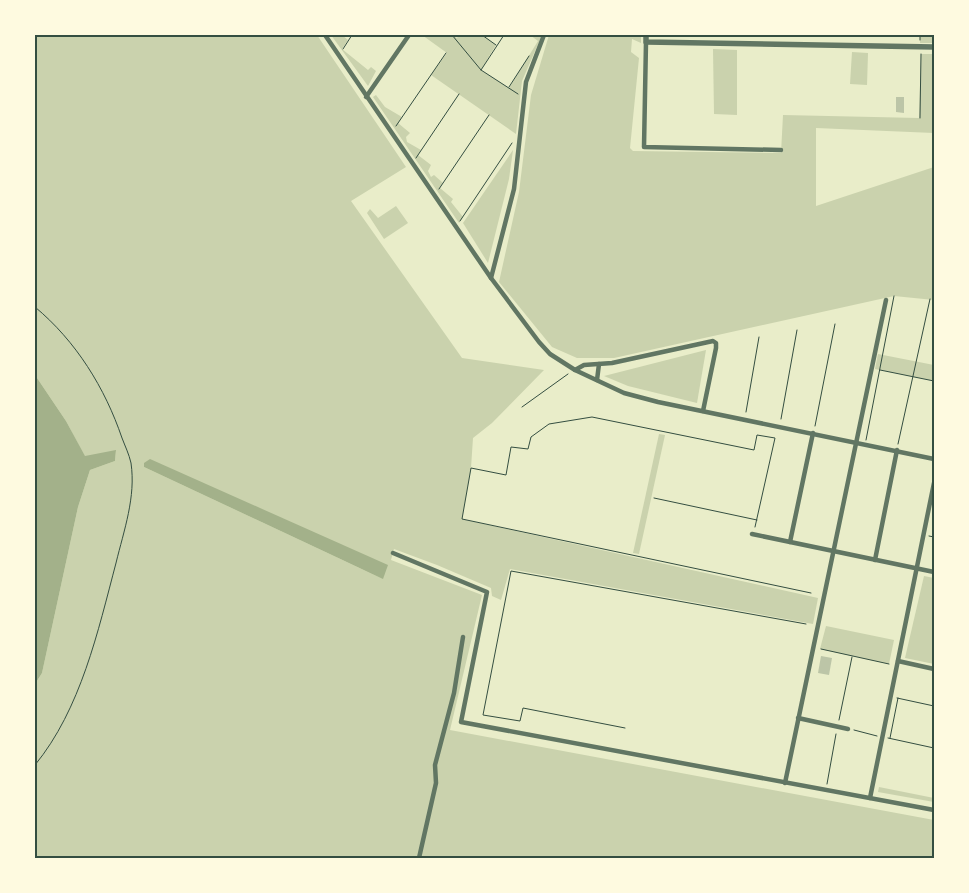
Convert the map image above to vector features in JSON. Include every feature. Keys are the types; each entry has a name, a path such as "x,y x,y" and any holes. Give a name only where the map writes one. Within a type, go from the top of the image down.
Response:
{"street":[{"path":"325,35 491,278 550,354 575,370 624,393 856,442 897,448 934,459"},
{"path":"366,97 409,35"},
{"path":"491,278 514,189 518,137 526,82 544,35"},
{"path":"646,35 644,147 782,150"},
{"path":"646,42 934,47"},
{"path":"785,782 886,300"},
{"path":"575,370 584,365 612,363 707,342 716,343 703,411"},
{"path":"597,380 599,364"},
{"path":"790,542 813,433"},
{"path":"876,560 897,448"},
{"path":"870,798 933,498 934,484"},
{"path":"752,534 934,572"},
{"path":"393,553 487,592 461,722 934,810"},
{"path":"419,858 436,783 435,765 454,693 463,637"},
{"path":"898,661 934,669"},
{"path":"798,718 848,729"}],"path":[{"path":"342,49 352,35"},
{"path":"452,35 457,38 481,70 524,97"},
{"path":"482,35 497,46"},
{"path":"481,70 504,35"},
{"path":"920,118 921,47"},
{"path":"509,88 534,49"},
{"path":"395,127 446,53"},
{"path":"416,158 459,94"},
{"path":"438,190 489,115"},
{"path":"460,222 518,137"},
{"path":"866,440 894,296"},
{"path":"897,448 930,299"},
{"path":"35,307 56,324 100,385 116,418 130,462 132,498 85,670 61,725 35,765"},
{"path":"815,426 835,324"},
{"path":"781,419 797,330"},
{"path":"746,412 759,337"},
{"path":"522,408 575,370"},
{"path":"880,370 934,381"},
{"path":"752,534 757,520 775,438 757,435 754,450 592,417 550,424 530,437 528,449 511,447 506,475 471,468 462,519 811,593"},
{"path":"654,498 757,520"},
{"path":"625,728 523,708 520,721 483,715 511,571 806,624"},
{"path":"820,649 889,664"},
{"path":"891,697 934,706"},
{"path":"890,739 898,698"},
{"path":"848,729 934,748"}],"shaded area":[{"path":"35,35 317,35 406,167 351,201 462,358 544,370 492,423 473,438 471,468 462,519 818,598 813,624 510,569 501,600 492,596 491,588 394,549 391,560 482,595 450,730 934,820 934,858 35,858 35,684 42,673 78,507 90,470 115,461 116,451 85,457 66,421 35,375","holes":["144,463 383,579 144,467"]},
{"path":"331,35 342,35 348,40 342,49 368,70 371,67 376,71 368,86"},
{"path":"422,35 452,35 457,38 459,35 482,35 496,45 481,70 509,88 538,41 530,35 542,35 522,81 516,134 431,75 447,53"},
{"path":"549,35 641,35 641,43 632,39 631,52 639,58 630,148 633,151 781,153 783,115 919,118 921,54 934,54 934,133 816,128 816,206 934,167 934,300 894,296 614,358 577,358 552,347 499,282 519,192 531,95"},
{"path":"920,35 934,35 934,43 920,43"},
{"path":"713,49 737,50 737,115 714,114"},
{"path":"852,52 868,53 867,85 850,84"},
{"path":"376,95 385,107 402,117 398,123 410,133 406,137 407,142 421,150 418,155 431,165 428,171 431,177 434,175 443,183 440,188 453,199 451,202 463,217 459,223 373,97"},
{"path":"513,150 509,179 488,263 463,223"},
{"path":"396,206 408,223 384,239 367,213 370,209 378,218"},
{"path":"706,350 697,403 628,386 604,376"},
{"path":"878,354 934,365 934,381 875,369"},
{"path":"35,375 66,421 85,456 116,450 115,461 90,470 78,507 42,673 35,684"},
{"path":"659,434 665,435 639,554 633,553"},
{"path":"150,459 388,565 383,579 144,467 144,463"},
{"path":"924,576 934,578 934,664 905,658"},
{"path":"826,626 894,640 889,664 820,649"},
{"path":"879,787 934,798 934,802 878,792"}],"building":[{"path":"896,97 904,97 904,113 896,112"},
{"path":"821,656 832,658 829,675 818,673"}]}
